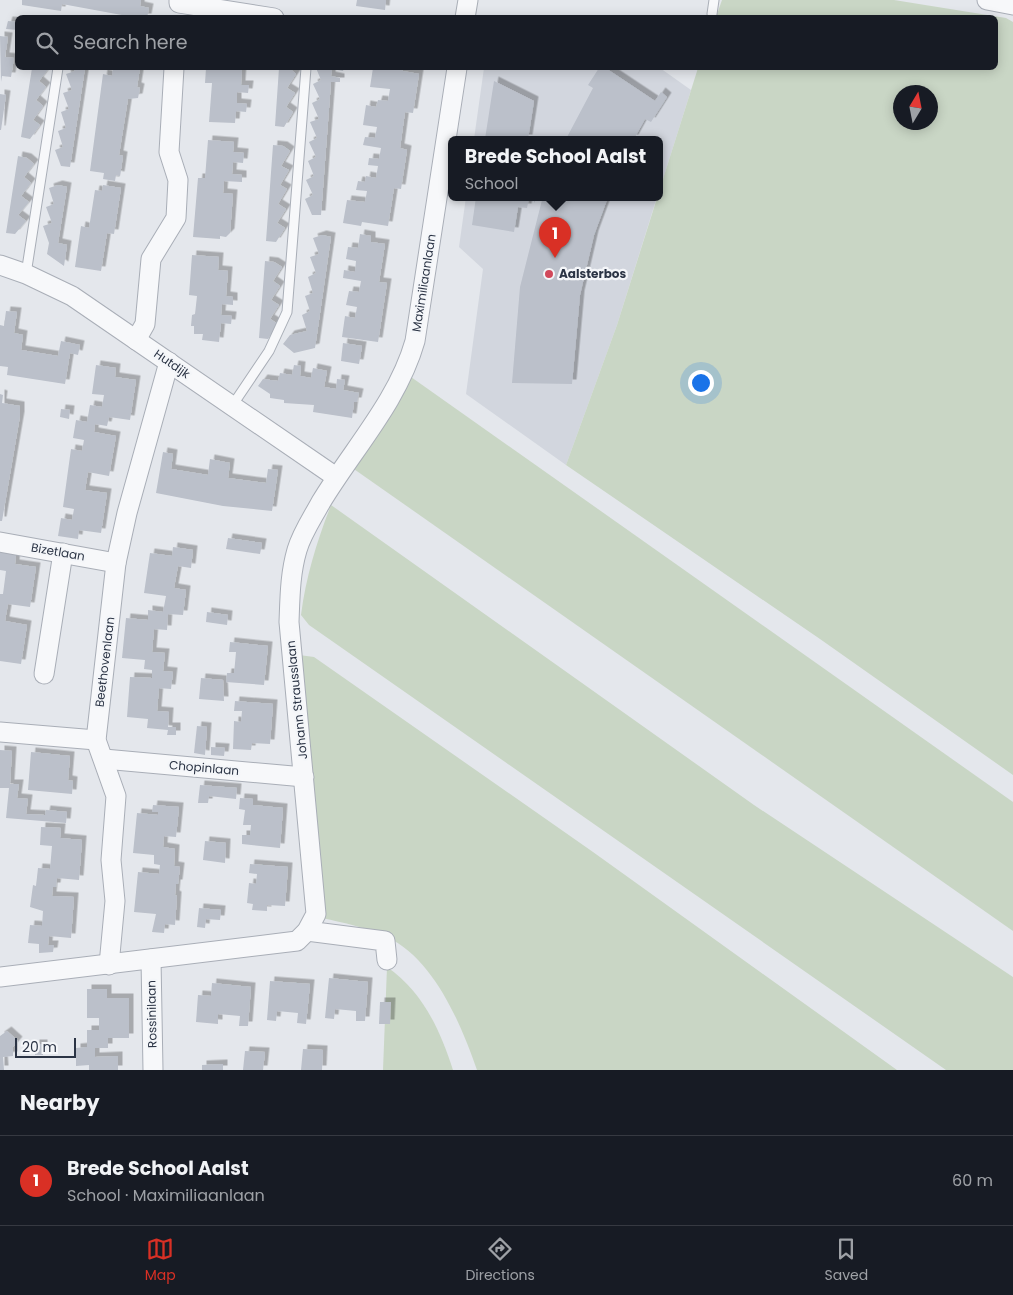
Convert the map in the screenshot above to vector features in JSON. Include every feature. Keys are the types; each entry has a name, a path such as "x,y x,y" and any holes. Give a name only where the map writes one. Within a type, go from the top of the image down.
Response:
{"street":[{"path":"466,15 468,0"},
{"path":"987,0 1013,5"},
{"path":"179,7 266,11"},
{"path":"136,340 145,324 150,259 176,218 178,180 169,152 174,70"},
{"name":"Maximiliaanlaan","path":"336,478 400,382 409,361 419,313 457,70"},
{"name":"Hutdijk","path":"0,265 26,274 72,296 336,478"},
{"name":"Beethovenlaan","path":"109,965 115,901 111,860 116,796 96,740 116,563 127,513 168,362"},
{"name":"Johann Strausslaan","path":"307,931 316,914 289,622 290,584 298,548 312,518 336,478"},
{"name":"Bizetlaan","path":"0,542 116,563"},
{"path":"44,674 63,553"},
{"path":"0,732 96,740"},
{"name":"Chopinlaan","path":"104,759 304,777"},
{"path":"0,977 109,965 296,940 307,931 385,941 388,960"},
{"name":"Rossinilaan","path":"151,959 153,1070"}],"lane":[{"path":"712,14 714,0"},
{"path":"26,274 58,70"},
{"path":"232,407 269,351 287,312 306,70"}],"shaded area":[{"path":"484,70 663,70 691,90 663,179 663,136 474,136"},
{"path":"465,201 656,201 617,325 566,465 466,394 483,269 459,247"}],"green space":[{"path":"722,0 894,0 987,15 717,15"},
{"path":"998,17 1013,22 1013,775 820,639 566,465 617,325 656,201 663,201 663,179 697,70 998,70"},
{"path":"411,377 1013,802 1013,931 351,467"},
{"path":"331,505 754,805 1013,977 1013,1070 946,1070 309,625 301,615 303,601 313,559"},
{"path":"299,655 314,657 593,852 897,1070 477,1070 463,1033 444,995 419,961 404,947 387,937 363,928 322,918"},
{"path":"387,967 411,988 429,1013 453,1070 383,1070"}],"building":[{"path":"22,0 141,0 140,6 149,8 148,15 122,15 62,4 61,11 22,5"},
{"path":"357,0 386,0 385,10 356,6"},
{"path":"8,21 15,22 15,30 6,29"},
{"path":"0,36 8,37 5,57 14,58 11,77 2,76 1,82"},
{"path":"32,70 47,70 39,81 46,87 36,100 43,106 33,120 40,125 30,139 21,137"},
{"path":"85,70 70,167 61,166 55,150 63,147 58,131 66,128 61,112 69,109 63,93 72,90 66,74"},
{"path":"113,70 140,70 137,87 140,88 138,98 128,99 119,155 123,156 120,176 116,175 115,181 103,179 104,173 90,171 103,74 112,76"},
{"path":"206,70 242,70 241,85 249,85 248,93 237,92 237,103 247,104 246,112 236,111 235,123 209,122 212,83 205,83"},
{"path":"279,70 291,70 296,74 287,88 295,93 286,107 293,112 284,127 275,126"},
{"path":"317,70 332,70 331,76 340,78 340,82 331,82 321,215 312,215 305,199 313,195 306,180 314,176 308,161 316,157 309,142 317,138 310,122 319,119 312,103 320,99 313,84 321,80"},
{"path":"373,70 402,70 419,74 413,113 405,112 400,148 407,150 401,189 394,188 388,226 362,222 361,226 343,223 347,200 365,202 367,191 356,190 358,181 365,182 366,176 376,178 378,166 368,165 369,158 379,159 381,148 363,145 365,137 375,138 377,127 363,125 366,105 376,107 378,100 388,101 390,89 370,87"},
{"path":"598,70 608,70 655,101 661,92 667,97 651,122 645,119 636,136 568,136 593,88 588,85"},
{"path":"494,81 534,101 528,136 485,136"},
{"path":"0,94 6,95 1,130 0,130"},
{"path":"208,140 234,142 233,152 244,153 243,163 233,162 232,174 242,175 242,182 224,181 223,193 233,194 230,233 226,237 220,236 220,239 193,237 198,178 205,178"},
{"path":"273,145 283,146 290,151 281,166 289,170 280,185 287,189 278,204 286,209 277,223 285,228 276,242 266,241"},
{"path":"18,156 27,158 34,164 24,177 31,183 21,196 29,202 18,215 26,221 15,234 6,233"},
{"path":"58,185 67,187 58,243 67,245 64,266 47,254 49,243 43,226 52,223 46,207 54,204 49,188"},
{"path":"103,185 121,188 114,234 107,233 101,271 75,267 81,226 89,228 95,190 102,191"},
{"path":"475,201 528,201 527,208 518,207 514,232 472,225"},
{"path":"542,201 607,201 594,235 580,295 572,384 512,383 520,287"},
{"path":"360,234 371,236 371,242 385,244 379,282 387,283 378,342 342,337 345,316 355,318 357,307 346,305 349,291 359,292 361,281 343,278 344,270 355,272 356,261 346,259 348,247 358,248"},
{"path":"322,235 331,237 315,348 294,353 283,344 290,335 307,331 302,315 310,311 305,296 313,293 308,277 316,273 310,257 319,254 313,238"},
{"path":"192,255 219,257 218,270 228,271 226,296 233,297 233,305 222,304 221,315 232,316 231,324 221,323 219,342 202,340 203,334 194,334 194,326 191,326 192,315 195,314 197,296 189,295"},
{"path":"265,261 274,262 282,267 273,281 280,286 271,300 279,305 270,319 278,324 268,339 259,338"},
{"path":"6,311 17,312 14,333 23,335 21,350 58,356 61,341 80,345 78,355 70,353 65,384 7,375 8,367 0,366 0,325 4,326"},
{"path":"343,343 362,346 359,364 341,361"},
{"path":"96,365 116,368 115,377 136,380 130,420 109,417 107,426 95,424 94,432 116,436 109,476 88,472 85,490 107,493 101,533 79,530 78,539 58,536 61,518 72,520 74,509 63,507 71,449 82,451 84,440 73,438 76,420 87,422 90,405 102,407 104,395 92,394"},
{"path":"294,365 301,366 300,376 311,378 313,368 327,371 324,387 336,389 337,379 345,380 343,390 359,393 357,402 354,402 352,418 313,412 314,405 284,403 284,400 270,398 270,394 258,386 263,379 278,381 280,373 292,375"},
{"path":"0,394 3,395 2,403 20,406 20,416 2,521 0,521"},
{"path":"61,409 70,410 69,419 60,417"},
{"path":"163,452 173,454 171,469 208,475 210,459 230,463 228,478 266,483 268,469 278,470 272,511 223,506 156,493"},
{"path":"228,538 262,543 260,554 226,549"},
{"path":"173,547 193,550 191,568 178,566 174,588 186,590 183,615 168,614 167,630 154,629 152,652 165,653 163,671 173,672 171,689 159,688 157,711 169,712 168,727 176,727 176,735 167,735 168,730 147,728 148,719 127,717 130,677 152,678 152,670 144,669 145,660 122,658 126,618 148,620 148,610 163,612 166,596 144,593 150,553 172,556"},
{"path":"0,552 16,555 15,564 36,567 30,607 8,604 5,621 27,625 21,664 0,661 0,594 3,594 6,571 0,570"},
{"path":"207,612 228,615 227,625 206,622"},
{"path":"230,642 268,646 264,685 226,682 227,673 234,673 235,663 236,652 229,652"},
{"path":"201,678 223,680 224,701 199,699"},
{"path":"235,701 273,704 270,744 252,743 251,750 233,749 234,721 241,722 242,711 234,711"},
{"path":"197,726 207,727 205,755 194,753"},
{"path":"211,747 225,748 224,756 211,755"},
{"path":"0,750 12,751 10,784 19,784 17,798 28,799 26,814 45,815 46,810 67,812 66,823 6,818 9,788 0,788"},
{"path":"31,752 70,756 68,780 73,781 72,794 28,790"},
{"path":"200,785 237,788 236,799 209,796 208,803 198,803"},
{"path":"240,798 253,799 253,805 283,808 280,848 242,844 242,835 250,835 251,825 243,825 245,810 239,809"},
{"path":"153,805 179,807 176,837 164,836 163,847 175,849 174,866 180,867 175,895 177,896 175,925 165,924 164,933 152,932 156,914 134,912 138,872 159,874 160,865 154,864 154,855 133,853 137,813 158,815 158,812 152,812"},
{"path":"41,827 61,828 60,838 82,840 79,880 57,878 56,887 53,887 52,896 74,897 71,938 49,936 48,945 54,945 53,952 39,953 39,944 28,943 30,925 42,926 43,911 30,907 33,885 36,886 38,868 50,869 52,846 40,845"},
{"path":"205,841 226,843 225,863 203,860"},
{"path":"250,864 288,867 285,906 267,905 267,911 252,910 253,904 247,903 249,883 256,884 257,874 249,873"},
{"path":"199,908 221,910 220,920 206,919 205,928 197,927"},
{"path":"329,978 368,982 365,1021 356,1021 356,1011 335,1009 334,1019 325,1018"},
{"path":"270,981 310,984 306,1024 297,1023 298,1013 277,1011 276,1021 267,1020"},
{"path":"212,983 251,987 248,1026 239,1026 240,1016 218,1014 218,1024 196,1022 198,995 211,996"},
{"path":"87,989 107,989 107,998 129,998 129,1038 108,1038 108,1048 95,1048 95,1057 118,1056 118,1070 89,1070 89,1065 76,1066 76,1048 87,1047 87,1030 99,1030 99,1018 87,1018"},
{"path":"380,1002 391,1002 390,1024 379,1024"},
{"path":"7,1031 18,1041 13,1047 13,1056 3,1057 4,1070 0,1070 0,1036"},
{"path":"35,1044 43,1044 43,1055 35,1055"},
{"path":"303,1049 323,1050 322,1070 301,1070"},
{"path":"245,1051 265,1052 263,1070 243,1070"},
{"path":"223,1064 223,1070 202,1070 202,1065"}],"place":[{"name":"Brede School Aalst","path":"555,258"},
{"name":"Aalsterbos","path":"549,274"}]}
